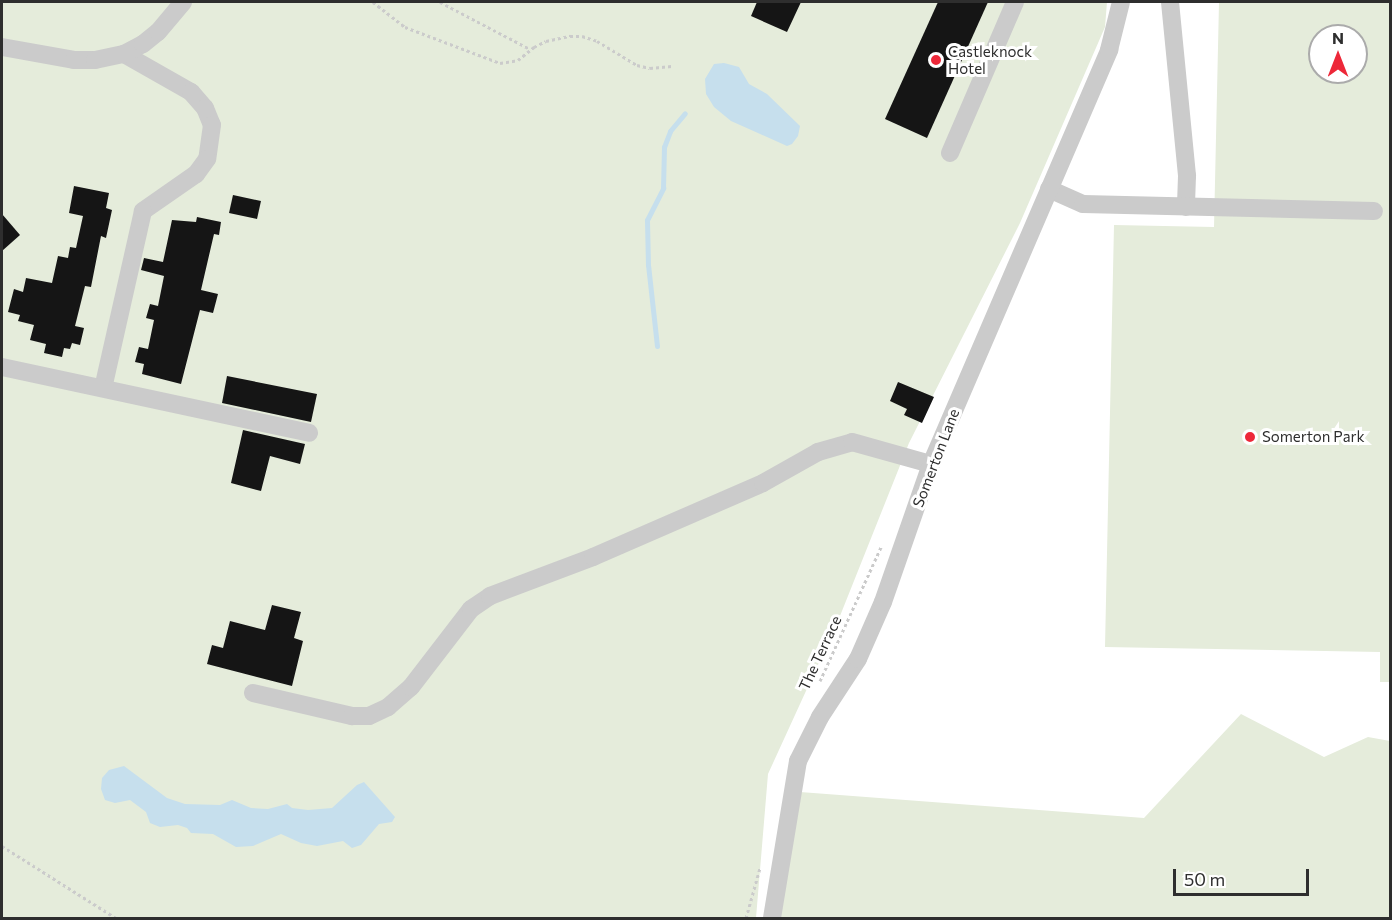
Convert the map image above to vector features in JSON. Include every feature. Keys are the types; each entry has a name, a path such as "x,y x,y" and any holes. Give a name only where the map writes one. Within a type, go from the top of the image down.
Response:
{"street":[{"path":"2,47 74,60 96,60 124,54 143,44 158,32 183,2"},
{"path":"950,153 1015,2"},
{"name":"Somerton Lane","path":"772,918 798,761 820,717 858,658 883,602 931,464 1109,50 1121,2"},
{"path":"1170,2 1187,176 1186,207"},
{"path":"103,388 143,211 196,174 207,159 211,143 212,125 205,108 191,92 124,54"},
{"path":"1049,189 1083,204 1374,211"},
{"path":"2,368 309,433"},
{"path":"253,693 352,716 369,716 388,707 411,687 471,609 490,596 593,557 763,483 818,452 852,442 931,464"}],"path":[{"path":"373,2 405,27 500,63 518,60 531,49 546,41 582,36 606,45 637,65 650,68 672,66"},
{"path":"440,2 531,49"},
{"name":"The Terrace","path":"816,691 886,536"},
{"path":"2,846 116,918"},
{"path":"746,918 764,862"}],"green space":[{"path":"2,2 1107,2 1105,27 1020,223 909,443 838,621 768,774 756,918 2,918"},
{"name":"Somerton Park","path":"1219,2 1390,2 1390,682 1380,682 1380,652 1105,647 1114,225 1214,227"},
{"path":"1241,714 1324,757 1368,737 1390,741 1390,918 779,918 800,792 1144,818"}],"water":[{"path":"724,63 739,67 749,84 767,94 800,126 798,136 792,144 787,146 731,121 714,107 706,94 705,79 714,64"},
{"path":"124,766 167,798 185,804 220,805 232,800 251,808 268,809 287,804 292,808 308,810 332,808 357,785 364,782 395,817 392,822 379,824 361,845 352,848 343,841 317,846 301,843 281,834 253,846 236,847 213,834 191,833 187,828 178,825 160,827 150,823 146,812 130,800 115,803 105,800 101,789 102,778 109,770"}],"building":[{"path":"757,2 801,2 787,32 751,16"},
{"name":"Castleknock Hotel","path":"938,2 988,2 927,138 885,119"},
{"path":"74,186 109,193 106,208 112,210 106,238 101,236 91,287 85,286 75,326 84,328 80,345 72,343 70,349 64,348 62,357 44,353 46,344 30,340 34,325 18,321 20,315 8,312 14,289 23,292 26,278 52,283 58,256 68,258 70,247 76,248 83,216 69,213"},
{"path":"233,195 261,201 257,219 229,213"},
{"path":"2,214 20,235 2,251"},
{"path":"197,217 221,222 219,235 214,234 201,290 218,294 213,313 200,310 181,384 142,374 144,364 135,362 139,347 148,349 154,320 146,318 150,304 158,306 164,276 141,270 144,258 163,262 172,220 196,222"},
{"path":"227,376 317,394 311,422 222,403"},
{"path":"898,382 934,397 922,423 904,415 907,409 890,401"},
{"path":"243,430 305,444 300,464 270,456 261,491 231,483"},
{"path":"272,605 301,612 294,638 303,641 292,686 207,664 212,645 223,648 230,621 265,630"}],"waterway":[{"path":"657,346 648,265 647,220 663,188 664,147 670,131 685,113"}],"place":[{"name":"Castleknock Hotel","path":"936,60"},
{"name":"Somerton Park","path":"1250,437"}]}
